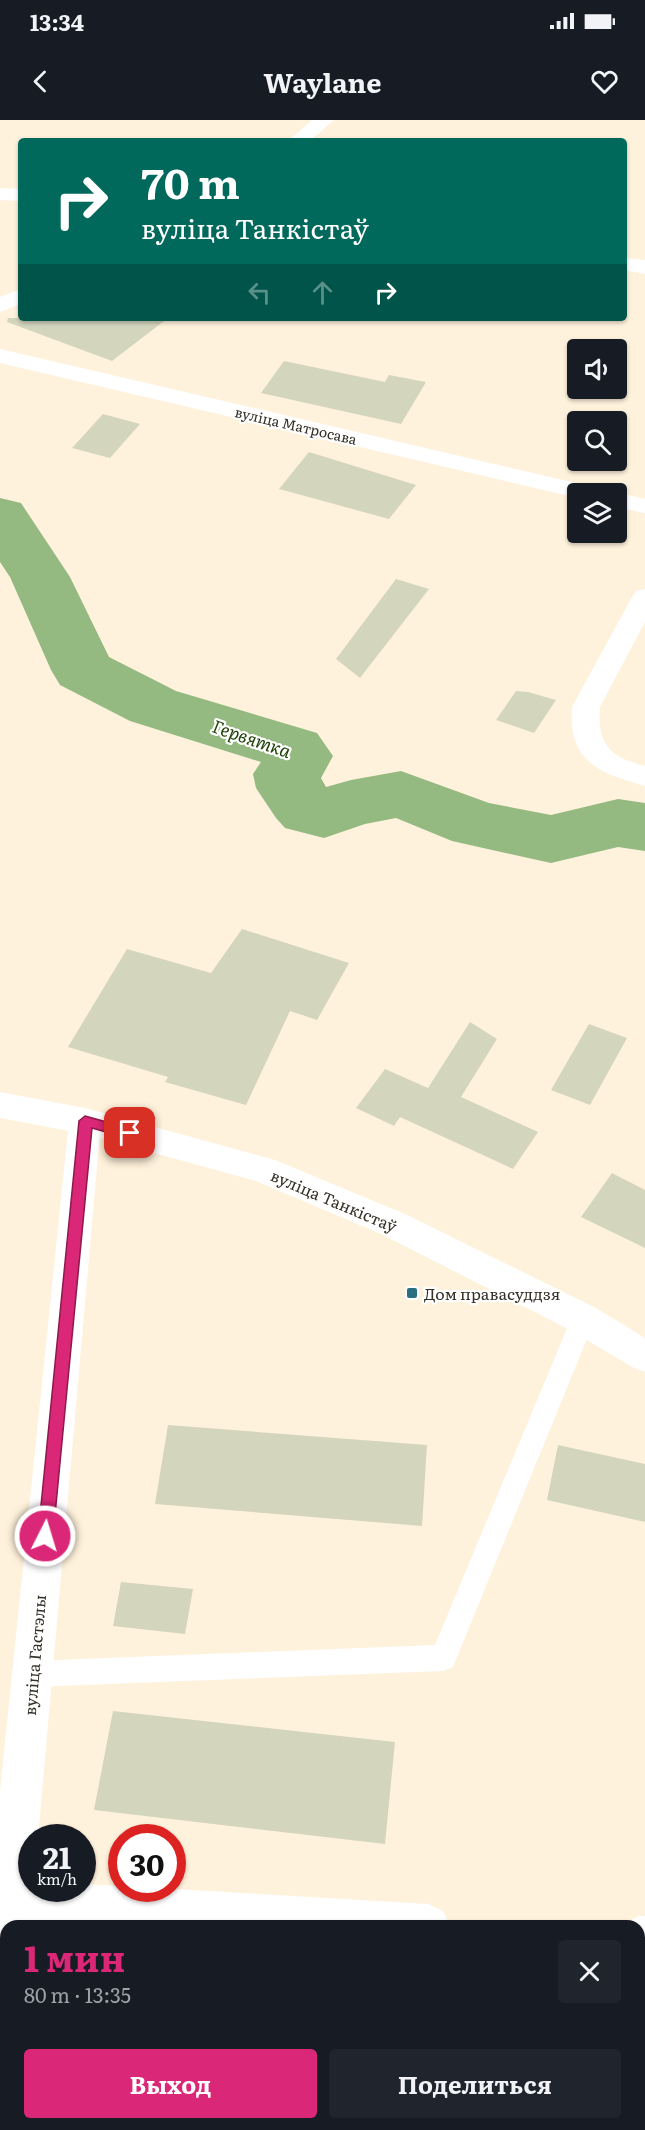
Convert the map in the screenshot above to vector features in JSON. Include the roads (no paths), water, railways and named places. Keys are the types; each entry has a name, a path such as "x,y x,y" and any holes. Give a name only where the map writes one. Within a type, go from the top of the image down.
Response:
{"street":[{"path":"302,138 324,120"},
{"path":"0,194 18,195"},
{"path":"627,264 645,267"},
{"path":"0,305 18,297"},
{"name":"вуліца Матросава","path":"0,356 567,488"},
{"path":"627,502 645,506"},
{"path":"645,597 586,707 584,718 587,741 595,753 612,766 645,776"},
{"name":"вуліца Танкістаў","path":"0,1105 85,1121 262,1170 393,1224 583,1318 645,1356"},
{"name":"вуліца Гастэлы","path":"85,1121 32,1674 6,1910 270,1920"}],"lane":[{"path":"32,1674 443,1658 583,1318"}],"waterway":[{"name":"Гервятка","path":"0,516 40,577 83,670 153,706 294,749 300,756 287,774 290,788 309,811 324,814 351,803 401,794 476,824 551,839 618,823 645,827"}],"place":[{"name":"Дом правасуддзя","path":"412,1293"}]}
